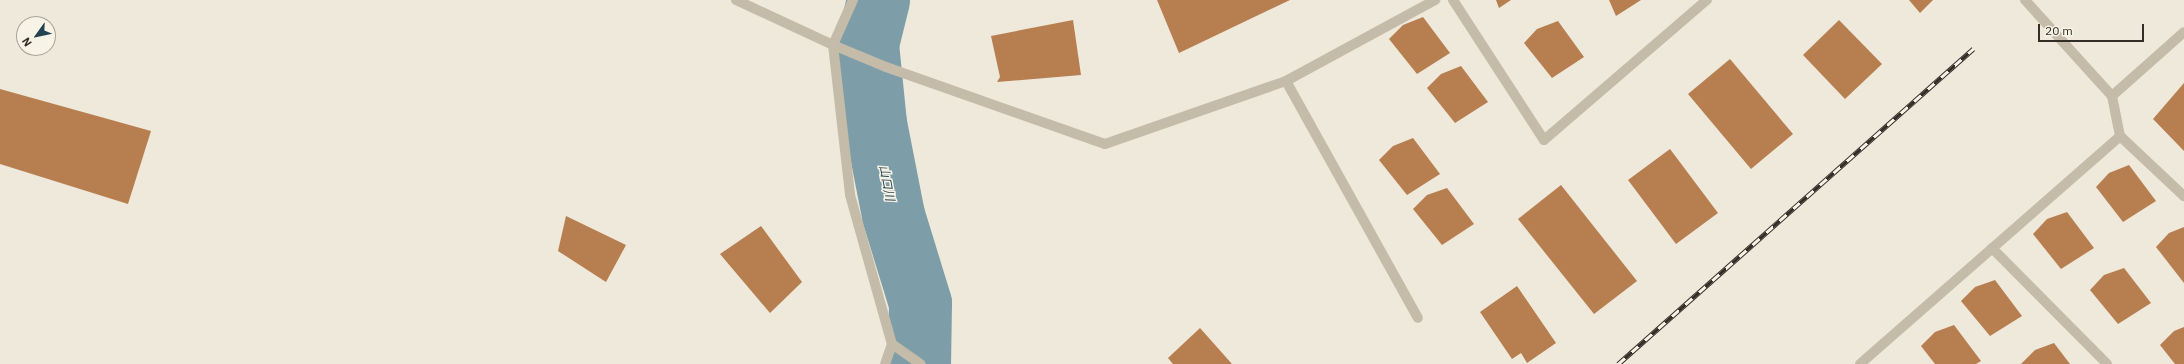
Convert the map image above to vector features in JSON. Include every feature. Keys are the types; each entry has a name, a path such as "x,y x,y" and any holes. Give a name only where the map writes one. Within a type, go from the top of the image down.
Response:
{"street":[{"path":"736,0 832,46 886,67 1105,144 1286,81 1435,0"},
{"path":"853,0 832,46 850,196 893,344 885,364"},
{"path":"1453,0 1544,140 1706,0"},
{"path":"2025,0 2112,96 2120,136 2184,196"},
{"path":"2112,96 2184,32"},
{"path":"1286,81 1418,318"},
{"path":"1860,364 2120,136"},
{"path":"1992,248 2107,364"},
{"path":"893,344 921,364"}],"building":[{"path":"1157,0 1290,0 1179,53"},
{"path":"1496,0 1511,0 1499,8"},
{"path":"1609,0 1641,0 1616,16"},
{"path":"1909,0 1933,0 1920,13"},
{"path":"1423,17 1450,53 1417,74 1389,39 1403,25"},
{"path":"1073,20 1081,75 997,82 1000,77 991,36"},
{"path":"1839,20 1882,64 1845,99 1803,55"},
{"path":"1558,21 1584,57 1552,78 1524,43 1537,29"},
{"path":"1730,59 1793,134 1751,169 1688,94"},
{"path":"1461,66 1488,102 1455,123 1427,88 1441,74"},
{"path":"2184,83 2184,151 2153,119"},
{"path":"0,89 151,131 128,204 0,164"},
{"path":"1413,138 1440,174 1407,195 1379,160 1393,146"},
{"path":"1670,149 1718,213 1676,244 1628,180"},
{"path":"2129,165 2156,201 2123,222 2096,187 2109,173"},
{"path":"1561,185 1637,281 1594,314 1518,219"},
{"path":"1447,188 1474,224 1442,245 1413,209 1427,195"},
{"path":"2067,212 2094,248 2061,269 2033,234 2047,219"},
{"path":"566,216 626,245 606,282 558,251"},
{"path":"761,226 802,282 770,313 720,254"},
{"path":"2184,227 2184,283 2156,247 2169,233"},
{"path":"2124,268 2151,303 2118,324 2090,290 2104,275"},
{"path":"1995,280 2022,316 1990,336 1961,301 1975,287"},
{"path":"1517,286 1556,343 1527,363 1521,353 1512,359 1480,312"},
{"path":"1954,325 1981,361 1976,364 1935,364 1921,346 1935,332"},
{"path":"2184,327 2184,364 2175,364 2160,345 2174,331"},
{"path":"1200,328 1232,364 1173,364 1168,358"},
{"path":"2054,343 2070,364 2021,364 2035,350"}],"waterway":[{"name":"山口川","path":"878,0 867,44 875,123 893,215 920,303 919,364"}],"railway":[{"path":"1618,364 1973,49"}]}
